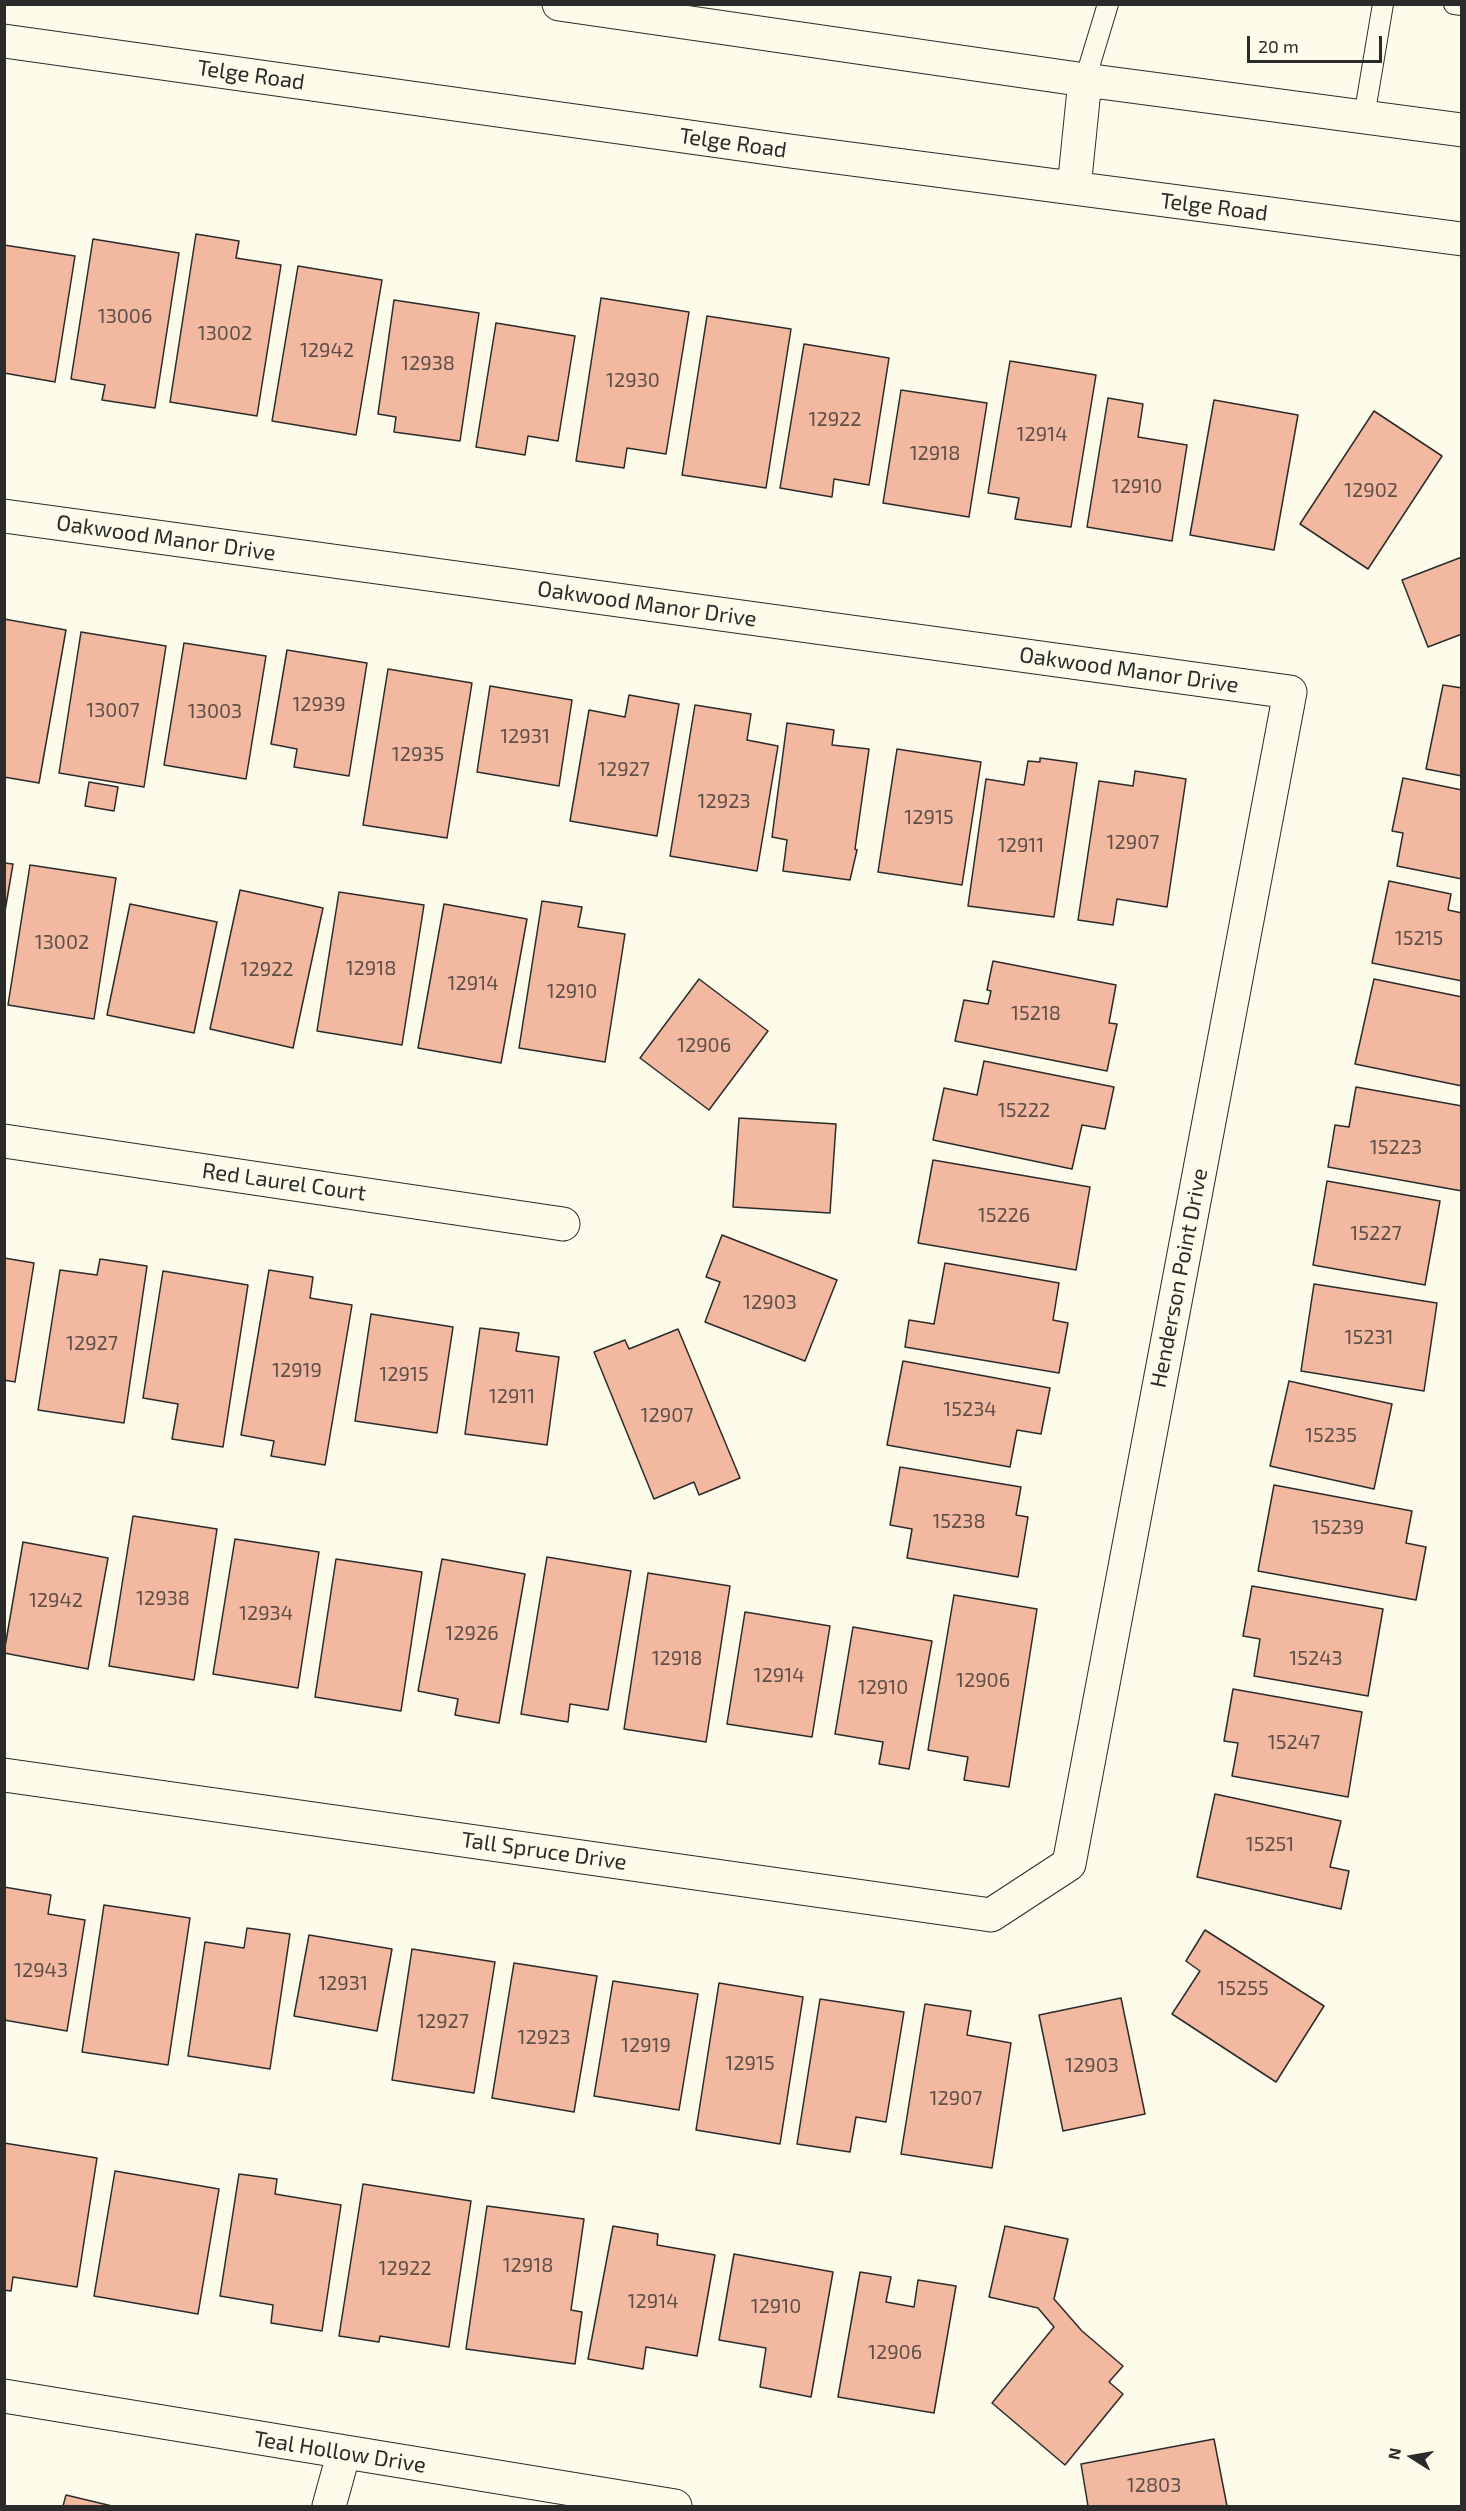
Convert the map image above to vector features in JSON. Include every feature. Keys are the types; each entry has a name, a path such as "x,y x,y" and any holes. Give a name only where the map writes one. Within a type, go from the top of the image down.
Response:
{"street":[{"path":"559,4 1085,80 1461,130"},
{"name":"Telge Road","path":"4,41 1461,239"},
{"path":"1074,188 1085,80"},
{"name":"Oakwood Manor Drive","path":"4,516 1290,692"},
{"name":"Henderson Point Drive","path":"1069,1864 1290,692"},
{"name":"Red Laurel Court","path":"4,1141 562,1224"},
{"name":"Tall Spruce Drive","path":"4,1775 991,1915 1069,1864"},
{"name":"Teal Hollow Drive","path":"4,2396 675,2506"},
{"path":"329,2506 344,2452"}],"lane":[{"path":"1085,80 1108,4"},
{"path":"1364,117 1383,4"},
{"path":"1454,4 1461,5"}],"building":[{"path":"196,234 239,241 236,258 281,265 257,416 170,402"},
{"path":"93,239 179,253 155,408 102,400 105,385 71,379"},
{"path":"4,245 75,256 55,382 4,373"},
{"path":"298,266 382,280 356,435 272,421"},
{"path":"601,298 689,312 666,454 627,448 624,468 576,461"},
{"path":"394,300 479,313 460,441 394,432 396,417 378,414"},
{"path":"707,316 791,329 766,488 682,475"},
{"path":"496,323 575,336 558,441 528,436 525,455 476,447"},
{"path":"804,344 889,358 869,485 834,479 832,497 780,488"},
{"path":"1010,361 1096,375 1071,527 1015,519 1019,498 988,493"},
{"path":"901,390 987,403 969,517 883,503"},
{"path":"1108,398 1143,404 1138,437 1187,445 1172,541 1087,527"},
{"path":"1214,400 1298,415 1274,550 1190,535"},
{"path":"1374,411 1442,456 1368,569 1300,524"},
{"path":"1462,557 1462,634 1428,647 1402,580"},
{"path":"4,619 66,630 39,783 4,777"},
{"path":"81,632 166,646 144,787 59,773"},
{"path":"184,643 266,656 246,779 164,765"},
{"path":"287,650 367,663 349,776 294,767 297,749 271,744"},
{"path":"388,669 472,683 447,838 363,825"},
{"path":"1443,685 1462,688 1462,776 1426,769"},
{"path":"490,686 572,700 559,786 477,772"},
{"path":"629,695 679,704 657,836 570,821 589,710 625,717"},
{"path":"695,705 751,714 747,740 778,746 757,871 670,856"},
{"path":"787,723 834,730 832,745 869,749 855,849 857,850 850,880 783,871 787,840 772,837"},
{"path":"897,749 981,762 962,885 878,872"},
{"path":"1040,758 1077,763 1054,917 968,906 986,779 1024,785 1028,761 1040,762"},
{"path":"1135,771 1186,779 1167,907 1117,899 1113,925 1078,920 1099,781 1133,786"},
{"path":"1403,778 1462,790 1462,879 1397,866 1403,833 1392,831"},
{"path":"89,782 118,787 114,811 85,806"},
{"path":"4,863 13,864 4,917"},
{"path":"30,865 116,878 94,1019 8,1005"},
{"path":"1389,881 1451,894 1448,910 1462,913 1462,981 1372,963"},
{"path":"240,890 323,908 293,1048 210,1029"},
{"path":"339,892 424,905 402,1045 317,1031"},
{"path":"542,901 582,907 578,927 625,934 605,1062 519,1048"},
{"path":"130,904 217,922 194,1033 107,1015"},
{"path":"444,904 527,919 501,1063 418,1048"},
{"path":"993,961 1116,985 1109,1023 1117,1024 1107,1071 955,1041 964,1000 988,1004 991,991 987,990"},
{"path":"699,979 768,1031 709,1110 640,1058"},
{"path":"1374,979 1462,997 1462,1086 1355,1064"},
{"path":"984,1061 1114,1087 1105,1129 1082,1125 1072,1169 933,1140 944,1088 977,1095"},
{"path":"1356,1087 1462,1106 1462,1191 1328,1167 1335,1125 1349,1127"},
{"path":"739,1118 836,1124 830,1213 733,1207"},
{"path":"933,1160 1090,1187 1076,1270 918,1243"},
{"path":"1327,1181 1440,1201 1425,1285 1313,1265"},
{"path":"722,1235 837,1280 805,1361 705,1322 720,1282 706,1277"},
{"path":"4,1258 34,1263 15,1382 4,1380"},
{"path":"100,1259 147,1266 124,1423 38,1410 60,1270 97,1275"},
{"path":"945,1263 1059,1283 1053,1320 1068,1323 1059,1373 905,1347 909,1320 934,1324"},
{"path":"269,1270 313,1277 310,1298 352,1305 325,1465 271,1456 274,1441 241,1435"},
{"path":"163,1271 248,1285 223,1447 172,1439 178,1404 143,1398"},
{"path":"1314,1284 1437,1303 1424,1391 1301,1371"},
{"path":"371,1314 453,1327 437,1433 355,1421"},
{"path":"480,1328 519,1333 516,1351 559,1357 547,1445 465,1434"},
{"path":"678,1329 740,1478 699,1495 694,1482 654,1499 594,1352 625,1340 629,1349"},
{"path":"903,1361 1050,1388 1041,1434 1017,1430 1010,1467 887,1445"},
{"path":"1289,1381 1392,1404 1374,1489 1270,1466"},
{"path":"900,1467 1021,1487 1016,1515 1028,1517 1018,1577 907,1558 912,1529 890,1525"},
{"path":"1274,1485 1412,1511 1406,1543 1426,1547 1416,1600 1258,1571"},
{"path":"133,1516 217,1529 194,1680 109,1666"},
{"path":"235,1539 319,1552 298,1688 213,1674"},
{"path":"23,1542 108,1558 88,1669 4,1653"},
{"path":"547,1557 631,1571 608,1710 570,1704 568,1722 521,1714"},
{"path":"336,1559 422,1572 401,1711 315,1697"},
{"path":"442,1559 525,1574 499,1723 455,1715 458,1699 418,1691"},
{"path":"648,1573 730,1586 706,1742 624,1729"},
{"path":"1252,1586 1383,1609 1368,1696 1254,1676 1260,1639 1243,1636"},
{"path":"954,1595 1037,1609 1009,1787 964,1780 968,1757 928,1750"},
{"path":"745,1612 830,1626 812,1737 727,1724"},
{"path":"853,1627 932,1641 909,1769 879,1764 883,1742 835,1734"},
{"path":"1233,1689 1362,1712 1348,1797 1232,1776 1238,1743 1224,1741"},
{"path":"1215,1794 1341,1821 1330,1867 1349,1871 1341,1909 1197,1877"},
{"path":"4,1887 51,1895 48,1914 85,1920 67,2031 4,2020"},
{"path":"104,1905 190,1918 168,2065 82,2052"},
{"path":"247,1928 290,1934 270,2069 188,2056 205,1942 244,1948"},
{"path":"1205,1930 1324,2006 1276,2082 1172,2014 1200,1971 1186,1961"},
{"path":"309,1935 392,1949 377,2031 294,2016"},
{"path":"412,1949 495,1962 474,2093 392,2080"},
{"path":"514,1963 597,1976 574,2112 492,2098"},
{"path":"613,1981 698,1994 679,2110 594,2096"},
{"path":"719,1983 803,1997 780,2144 696,2130"},
{"path":"1121,1998 1145,2114 1063,2131 1039,2015"},
{"path":"820,1999 904,2012 886,2122 856,2117 850,2152 797,2144"},
{"path":"925,2004 971,2011 967,2035 1011,2043 992,2168 901,2154"},
{"path":"4,2143 97,2158 77,2287 13,2277 11,2291 4,2290"},
{"path":"115,2171 219,2189 198,2314 94,2296"},
{"path":"239,2174 277,2179 275,2194 341,2205 322,2331 271,2323 273,2305 220,2296"},
{"path":"363,2184 471,2201 449,2347 380,2336 379,2342 339,2336"},
{"path":"487,2206 584,2219 571,2310 582,2312 575,2364 466,2349"},
{"path":"613,2226 658,2234 657,2245 715,2255 697,2356 646,2347 643,2369 588,2359"},
{"path":"1005,2226 1068,2239 1054,2299 1082,2331 1123,2366 1109,2382 1123,2394 1065,2465 992,2403 1054,2327 1038,2308 989,2297"},
{"path":"734,2254 833,2272 811,2397 760,2387 766,2348 719,2340"},
{"path":"860,2272 891,2277 886,2302 914,2307 918,2280 956,2286 934,2413 838,2397"},
{"path":"1214,2439 1227,2506 1088,2506 1081,2464"},
{"path":"66,2495 112,2506 63,2506"}]}
